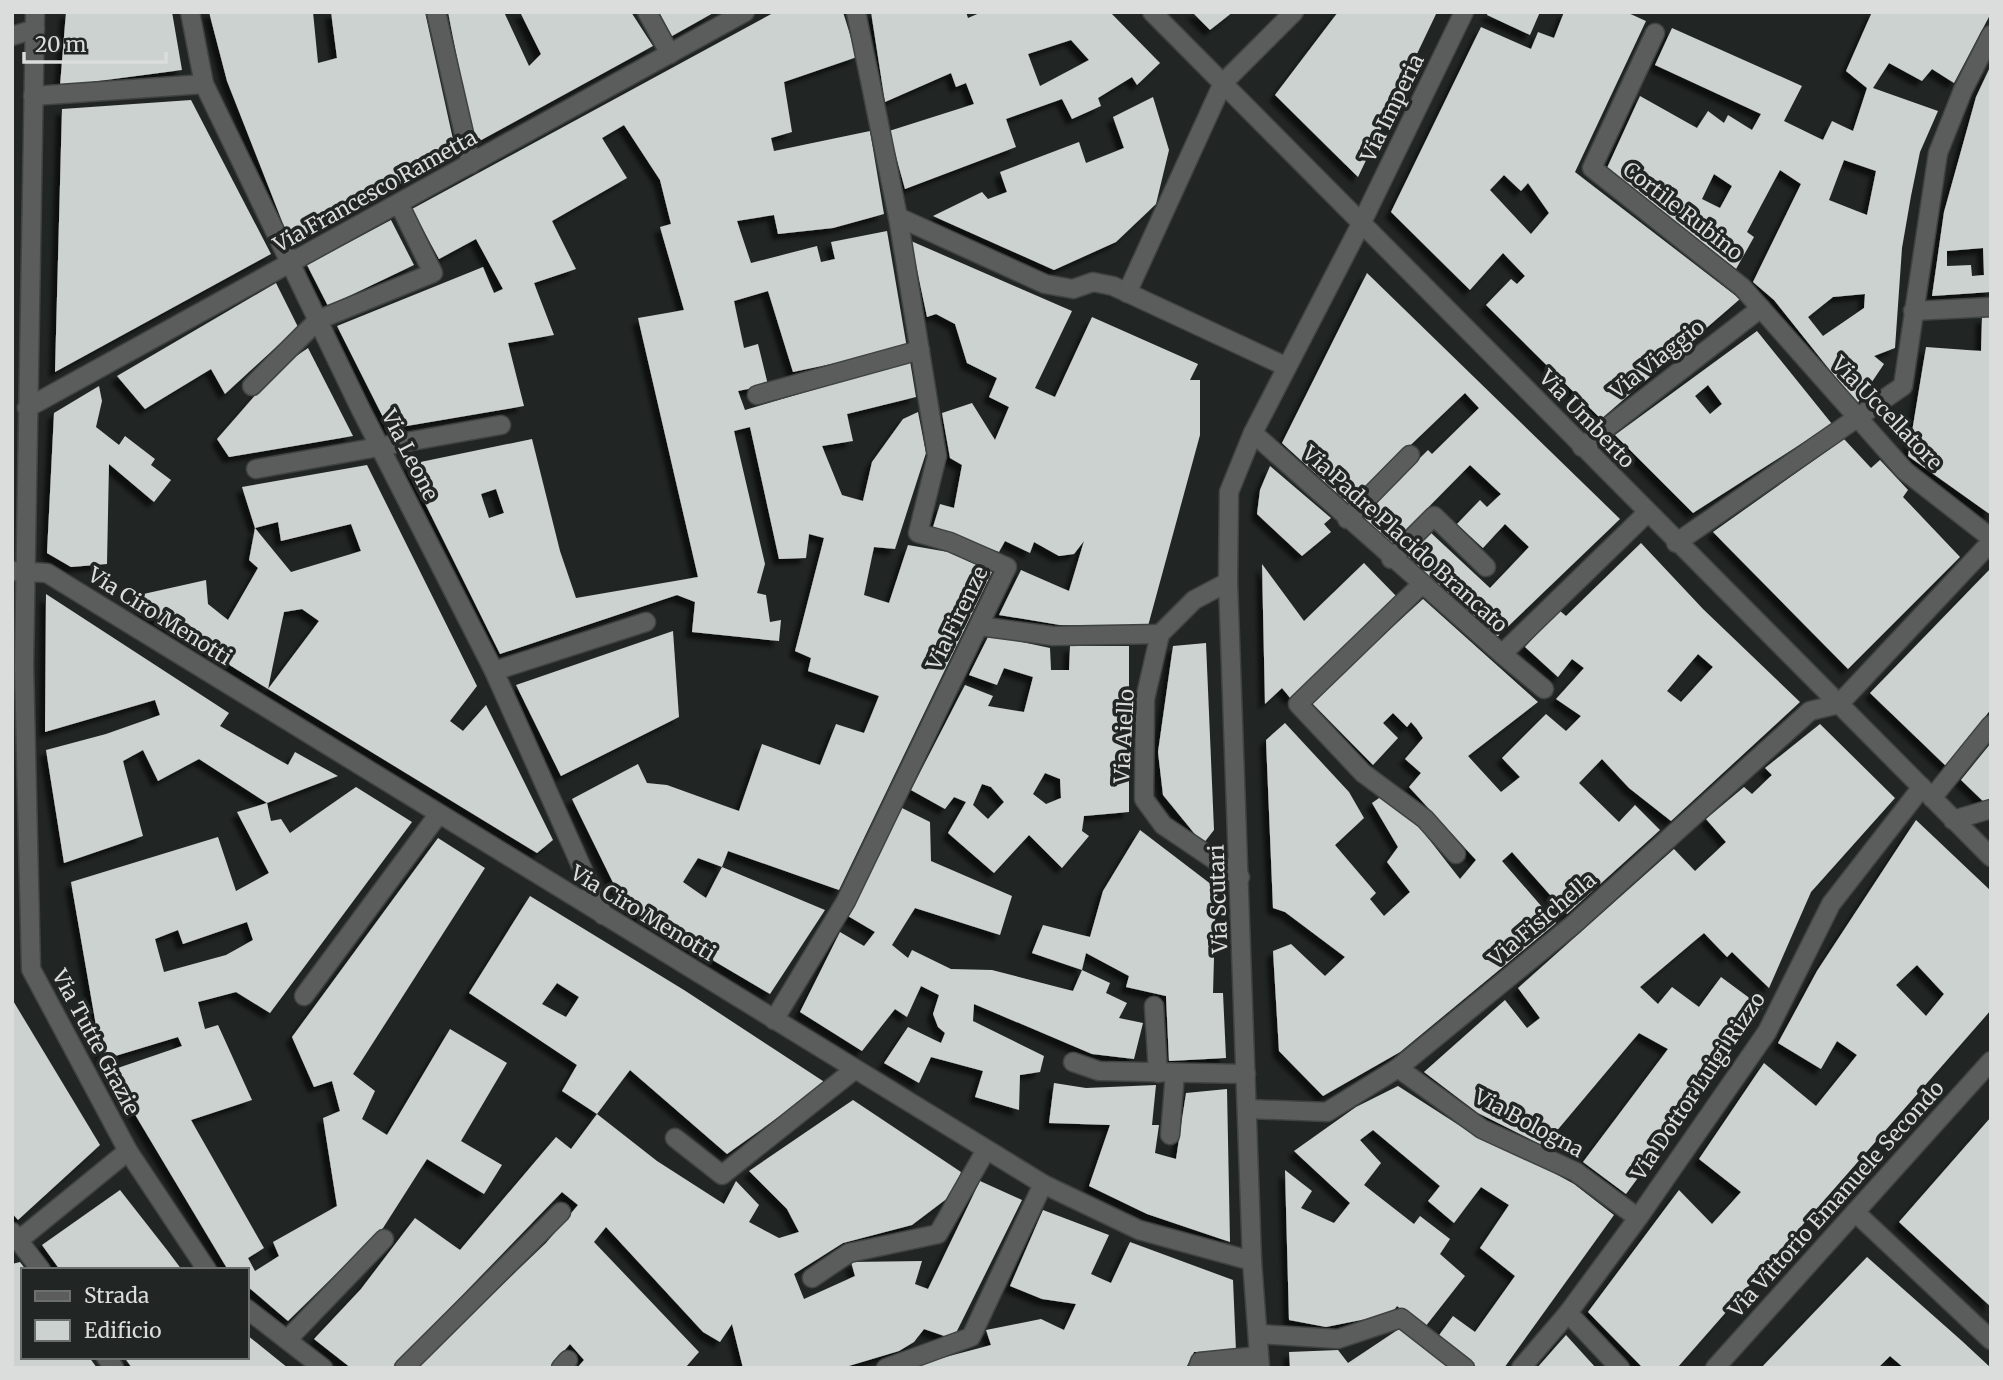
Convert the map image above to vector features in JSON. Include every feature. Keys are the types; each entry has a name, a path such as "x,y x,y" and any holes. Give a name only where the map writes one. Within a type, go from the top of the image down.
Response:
{"street":[{"name":"Via Leone","path":"190,12 204,84 379,445 494,671 603,915"},
{"path":"436,12 471,164"},
{"path":"647,12 670,54"},
{"name":"Via Francesco Rametta","path":"27,408 745,12"},
{"name":"Via Firenze","path":"774,1020 846,901 1007,567 950,541 918,533 937,456 898,217 856,12"},
{"name":"Via Umberto","path":"1152,12 1676,543 1991,857"},
{"path":"1127,293 1223,83 1294,12"},
{"name":"Via Imperia","path":"1287,367 1464,12"},
{"path":"12,36 35,21"},
{"name":"Via Tutte Grazie","path":"35,21 27,408 19,571 18,667 19,768 31,969 128,1151 205,1268"},
{"name":"Cortile Rubino","path":"1655,33 1592,168 1742,287 1761,308"},
{"path":"1676,543 1903,386 1938,153 1963,90 1991,35"},
{"path":"33,96 204,84"},
{"path":"252,386 318,320 433,272 399,204"},
{"path":"898,217 1045,284 1073,289 1093,282 1127,293 1287,367"},
{"path":"1913,312 1991,307"},
{"name":"Via Uccellatore","path":"1761,308 1857,420 1905,471 1991,540"},
{"name":"Via Viaggio","path":"1582,447 1761,308"},
{"path":"757,395 920,350"},
{"name":"Via Scutari","path":"1259,1362 1252,1261 1228,582 1229,492 1253,433 1287,367"},
{"path":"256,470 379,445 501,425"},
{"name":"Via Padre Placido Brancato","path":"1253,433 1391,559 1502,654 1647,513"},
{"path":"1347,519 1410,455"},
{"path":"1391,559 1434,516 1486,567"},
{"path":"1839,704 1991,540"},
{"name":"Via Ciro Menotti","path":"19,571 47,573 1043,1184 1139,1230 1252,1261"},
{"path":"979,625 1053,636 1160,634 1194,600 1228,582"},
{"path":"1421,585 1297,704 1363,773 1425,819 1456,854"},
{"path":"494,671 646,621"},
{"name":"Via Aiello","path":"1160,634 1145,699 1144,799 1163,825 1240,877"},
{"path":"1502,654 1544,689"},
{"name":"Via Fisichella","path":"1248,1109 1327,1112 1398,1068 1574,924 1810,712 1839,704"},
{"name":"Via Dottor Luigi Rizzo","path":"1521,1368 1568,1313 1766,1032 1831,904 1991,724"},
{"path":"1953,820 1991,809"},
{"path":"304,996 438,815"},
{"path":"1154,1006 1166,1073 1170,1135"},
{"name":"Via Vittorio Emanuele Secondo","path":"1715,1368 1991,1061"},
{"path":"1073,1062 1099,1071 1246,1074"},
{"name":"Via Bologna","path":"1398,1068 1482,1129 1576,1172 1637,1218"},
{"path":"675,1138 722,1175 854,1070"},
{"path":"812,1278 849,1253 938,1234 986,1150"},
{"path":"39,1268 14,1238 128,1151"},
{"path":"887,1368 971,1337 1043,1184"},
{"path":"404,1368 561,1212"},
{"path":"1855,1212 1991,1340"},
{"path":"288,1340 384,1240"},
{"path":"248,1310 323,1368"},
{"path":"1568,1313 1620,1368"},
{"path":"1258,1334 1338,1339 1401,1318 1465,1368"},
{"path":"1198,1368 1200,1362 1259,1362"}],"building":[{"path":"66,12 172,12 182,70 60,86"},
{"path":"209,12 313,12 318,63 337,58 331,12 425,12 456,153 291,244 227,81"},
{"path":"448,12 504,12 529,66 541,54 520,12 631,12 653,46 474,144"},
{"path":"659,12 715,12 672,36"},
{"path":"775,12 843,12 857,57 784,82 792,132 771,138 774,151 870,131 884,214 833,228 778,234 774,215 737,221 751,263 817,246 821,262 835,259 831,242 887,231 907,348 793,372 768,291 734,301 744,348 758,344 768,385 738,391 745,410 910,361 916,397 847,414 853,441 822,446 842,495 863,501 872,462 903,419 918,412 926,453 895,549 874,547 864,595 889,603 908,545 948,552 992,572 839,890 728,851 722,867 825,910 770,994 626,909 572,799 638,764 647,783 667,785 739,811 762,744 820,765 836,724 864,733 879,696 808,671 811,658 795,651 824,538 809,534 806,558 779,559 750,427 734,431 765,564 757,593 766,595 770,622 781,620 779,641 692,632 695,602 677,595 500,654 406,465 532,439 560,551 576,598 698,577 638,318 684,310 660,227 671,224 660,180 624,125 602,138 627,178 552,221 576,269 534,283 554,335 508,343 524,406 389,429 337,326 483,267 494,293 503,289 476,239 439,259 412,209","holes":["496,489 504,513 489,518 481,494","698,858 722,867 706,898 683,882"]},
{"path":"871,12 966,12 968,18 982,12 1110,12 1160,63 1137,85 1132,77 1098,98 1101,106 1072,119 1062,99 1006,119 1016,147 905,189 889,131 974,104 966,83 956,87 951,73 885,102","holes":["1071,40 1089,60 1040,86 1028,54"]},
{"path":"1192,12 1233,12 1210,30"},
{"path":"1338,12 1437,12 1358,177 1275,95"},
{"path":"1488,12 1540,12 1530,35 1487,15"},
{"path":"1564,12 1626,12 1646,21 1575,172 1740,299 1601,419 1486,305 1511,279 1517,284 1525,276 1503,253 1470,290 1391,212 1481,27 1531,49 1538,32 1554,38","holes":["1504,175 1521,191 1528,183 1549,213 1531,234 1490,190"]},
{"path":"1872,12 1991,13 1954,83 1932,69 1922,81 1889,63 1873,88 1938,111 1920,152 1911,196 1902,248 1895,348 1874,356 1884,364 1857,404 1774,300 1753,282 1801,184 1780,170 1747,232 1754,237 1736,269 1607,168 1640,96 1697,128 1708,111 1724,123 1728,115 1752,130 1761,114 1655,65 1672,28 1802,86 1784,121 1823,140 1832,121 1853,131 1867,88 1846,71","holes":["1844,160 1876,171 1867,215 1829,200","1714,174 1732,186 1720,208 1702,199","1865,294 1864,308 1823,336 1808,317 1833,297"]},
{"path":"1991,65 1991,292 1932,296 1944,212 1976,97","holes":["1983,248 1984,275 1972,276 1971,265 1947,266 1947,251"]},
{"path":"1153,97 1169,150 1156,204 1116,242 1054,270 933,216 982,192 988,199 1007,192 1000,172 1079,142 1086,163 1124,148 1113,117"},
{"path":"191,100 271,254 55,372 62,109"},
{"path":"391,220 414,265 328,306 307,265"},
{"path":"911,241 1072,311 1035,388 1055,397 1092,317 1198,364 1190,380 1200,380 1200,435 1148,626 1060,625 999,615 1021,570 1069,591 1084,541 1074,554 1059,556 1034,542 1030,553 1005,541 999,552 933,527 940,504 954,508 962,465 950,458 942,413 972,403 995,440 1009,407 989,397 997,378 967,363 955,324 936,314 927,317"},
{"path":"1367,273 1620,519 1496,638 1405,556 1430,532 1490,588 1529,547 1505,524 1483,548 1457,524 1480,500 1487,507 1501,494 1470,465 1392,544 1362,516 1428,450 1432,454 1479,408 1465,393 1349,504 1282,443"},
{"path":"276,283 298,327 225,394 211,369 145,409 117,376"},
{"path":"1982,317 1991,317 1991,515 1908,456 1926,347 1981,351"},
{"path":"1757,331 1832,424 1693,513 1615,435","holes":["1708,385 1722,404 1710,414 1695,396"]},
{"path":"308,348 353,436 229,457 217,439 279,368"},
{"path":"99,386 102,401 96,427 119,445 125,436 155,459 151,465 171,480 154,502 109,464 107,564 71,567 47,553 54,413"},
{"path":"1844,439 1871,468 1880,460 1908,490 1903,497 1960,557 1848,669 1713,532"},
{"path":"367,465 477,686 450,721 463,731 486,705 553,840 537,853 268,689 143,611 139,595 206,580 208,604 228,620 258,568 249,560 255,528 242,487","holes":["278,522 281,541 351,524 361,551 291,572 255,528","302,609 319,621 268,689 284,612"]},
{"path":"1270,466 1331,518 1324,524 1331,532 1302,556 1257,514 1260,490"},
{"path":"1641,543 1703,609 1800,702 1671,821 1629,788 1602,759 1579,783 1619,822 1635,805 1660,830 1567,914 1512,852 1502,861 1556,923 1400,1052 1323,1096 1279,1051 1273,951 1291,944 1325,976 1345,957 1285,912 1273,908 1266,740 1285,723 1349,792 1364,818 1335,845 1376,893 1370,899 1384,916 1410,892 1387,862 1398,847 1372,803 1382,796 1421,829 1460,879 1476,860 1409,787 1421,773 1405,759 1423,738 1411,722 1407,727 1393,713 1383,723 1398,738 1373,765 1311,702 1423,599 1538,702 1468,756 1501,792 1520,777 1502,758 1546,714 1566,731 1581,716 1556,699 1584,668 1572,659 1558,677 1525,647 1559,610 1566,616","holes":["1698,654 1713,667 1681,702 1667,691"]},
{"path":"1364,563 1397,597 1291,699 1282,688 1265,704 1262,564 1304,621"},
{"path":"1991,568 1991,709 1947,767 1870,693"},
{"path":"46,594 229,713 220,726 288,765 295,752 338,776 267,803 199,759 158,781 143,750 123,761 143,836 64,863 46,750 106,734 160,715 155,700 45,732"},
{"path":"673,631 679,717 561,776 516,685"},
{"path":"989,635 1050,648 1051,670 1069,670 1070,646 1129,646 1129,812 1084,816 1082,831 1089,836 1062,868 1029,835 994,873 948,833 966,802 954,797 945,809 911,790 965,685 993,696 988,706 1024,712 1033,677 1004,668 997,685 969,675","holes":["1045,773 1060,779 1061,798 1046,804 1033,794","982,784 991,787 1004,802 988,819 973,805"]},
{"path":"1206,643 1214,830 1203,844 1163,795 1158,752 1173,646"},
{"path":"1820,724 1895,798 1811,892 1769,988 1732,952 1727,957 1704,933 1640,987 1658,1004 1672,987 1699,1007 1721,977 1763,1008 1626,1194 1583,1162 1668,1049 1639,1033 1544,1146 1478,1113 1424,1072 1505,1000 1527,1028 1540,1018 1518,988 1674,849 1695,871 1726,842 1706,819 1744,787 1752,794 1772,775 1765,768"},
{"path":"1991,743 1991,800 1986,804 1961,780"},
{"path":"356,787 412,822 270,1013 236,992 198,1002 205,1029 218,1025 252,1100 191,1120 264,1248 248,1258 255,1271 279,1256 273,1242 337,1206 323,1118 340,1111 332,1081 314,1087 292,1037 438,838 485,868 353,1074 375,1091 362,1119 387,1135 450,1029 507,1063 461,1141 502,1165 484,1194 427,1159 383,1228 288,1321 248,1287 248,1268 227,1268 109,1071 182,1046 178,1037 102,1060 71,882 218,837 236,891 269,873 237,812 267,803 271,821 281,819 290,833","holes":["247,922 253,940 226,955 164,972 155,939 178,930 183,944"]},
{"path":"902,808 930,822 931,861 1012,896 1000,935 915,908 892,945 908,958 912,950 951,969 992,970 1073,991 1082,970 1110,983 1106,993 1127,1003 1119,1018 1143,1023 1134,1059 1092,1054 974,1004 973,1021 1044,1056 1040,1072 1020,1075 1019,1110 975,1097 983,1071 931,1057 919,1083 884,1063 908,1027 941,1043 945,1033 938,1027 933,1014 939,995 921,986 907,1017 895,1009 862,1051 800,1012 840,932 864,946 875,932 848,916"},
{"path":"1916,820 1991,891 1991,1010 1677,1368 1643,1368 1588,1312 1679,1190 1712,1224 1741,1192 1699,1159 1764,1063 1816,1106 1857,1055 1837,1041 1821,1069 1778,1043 1817,971","holes":["1917,965 1944,994 1926,1016 1896,985"]},
{"path":"1140,830 1216,888 1213,993 1223,993 1226,1058 1169,1061 1166,996 1126,987 1129,976 1086,953 1082,970 1032,953 1043,925 1090,937 1103,891"},
{"path":"530,896 684,990 826,1083 727,1154 630,1070 597,1114 562,1091 577,1065 469,993","holes":["557,983 579,997 566,1017 542,1004"]},
{"path":"12,999 100,1145 18,1220 12,1213"},
{"path":"1054,1083 1086,1088 1156,1085 1152,1125 1159,1125 1155,1153 1176,1159 1186,1093 1227,1089 1230,1242 1147,1214 1089,1186 1110,1125 1049,1123"},
{"path":"1398,1086 1482,1140 1536,1163 1574,1184 1614,1215 1504,1368 1478,1368 1437,1338 1453,1316 1475,1332 1515,1276 1480,1248 1509,1205 1481,1187 1454,1223 1428,1201 1440,1186 1373,1130 1360,1140 1381,1163 1364,1185 1414,1224 1420,1216 1450,1239 1440,1254 1465,1276 1425,1327 1397,1306 1391,1314 1326,1327 1289,1320 1285,1170 1312,1191 1301,1208 1334,1223 1350,1203 1294,1151 1356,1107"},
{"path":"853,1100 961,1172 953,1194 912,1225 843,1243 794,1274 804,1299 855,1276 851,1262 922,1261 915,1284 928,1289 980,1181 1022,1200 953,1339 924,1329 914,1342 899,1351 842,1368 743,1368 732,1324 720,1342 703,1332 606,1227 594,1242 699,1352 685,1368 577,1368 584,1360 570,1344 549,1368 415,1368 546,1243 578,1205 562,1192 392,1368 351,1368 314,1339 361,1289 415,1218 460,1250 556,1137 571,1149 597,1114 657,1161 724,1204 736,1181 759,1205 749,1222 779,1238 799,1232 787,1209 749,1171"},
{"path":"1991,1117 1991,1307 1899,1222"},
{"path":"120,1190 180,1268 59,1268 42,1245"},
{"path":"1043,1210 1109,1235 1091,1274 1111,1283 1130,1242 1233,1280 1236,1351 1194,1352 1186,1368 904,1368 991,1345 986,1330 1041,1319 1064,1330 1076,1304 1042,1299 1010,1286"},
{"path":"1867,1257 1991,1368 1904,1368 1890,1356 1878,1368 1761,1368"},
{"path":"20,1262 24,1268 21,1268 21,1359 90,1359 97,1368 12,1368 12,1264"},
{"path":"1399,1329 1449,1368 1290,1368 1289,1352 1338,1350 1348,1363"},
{"path":"1566,1335 1596,1368 1537,1368"},
{"path":"248,1336 288,1368 132,1368 125,1359 248,1359"}]}
